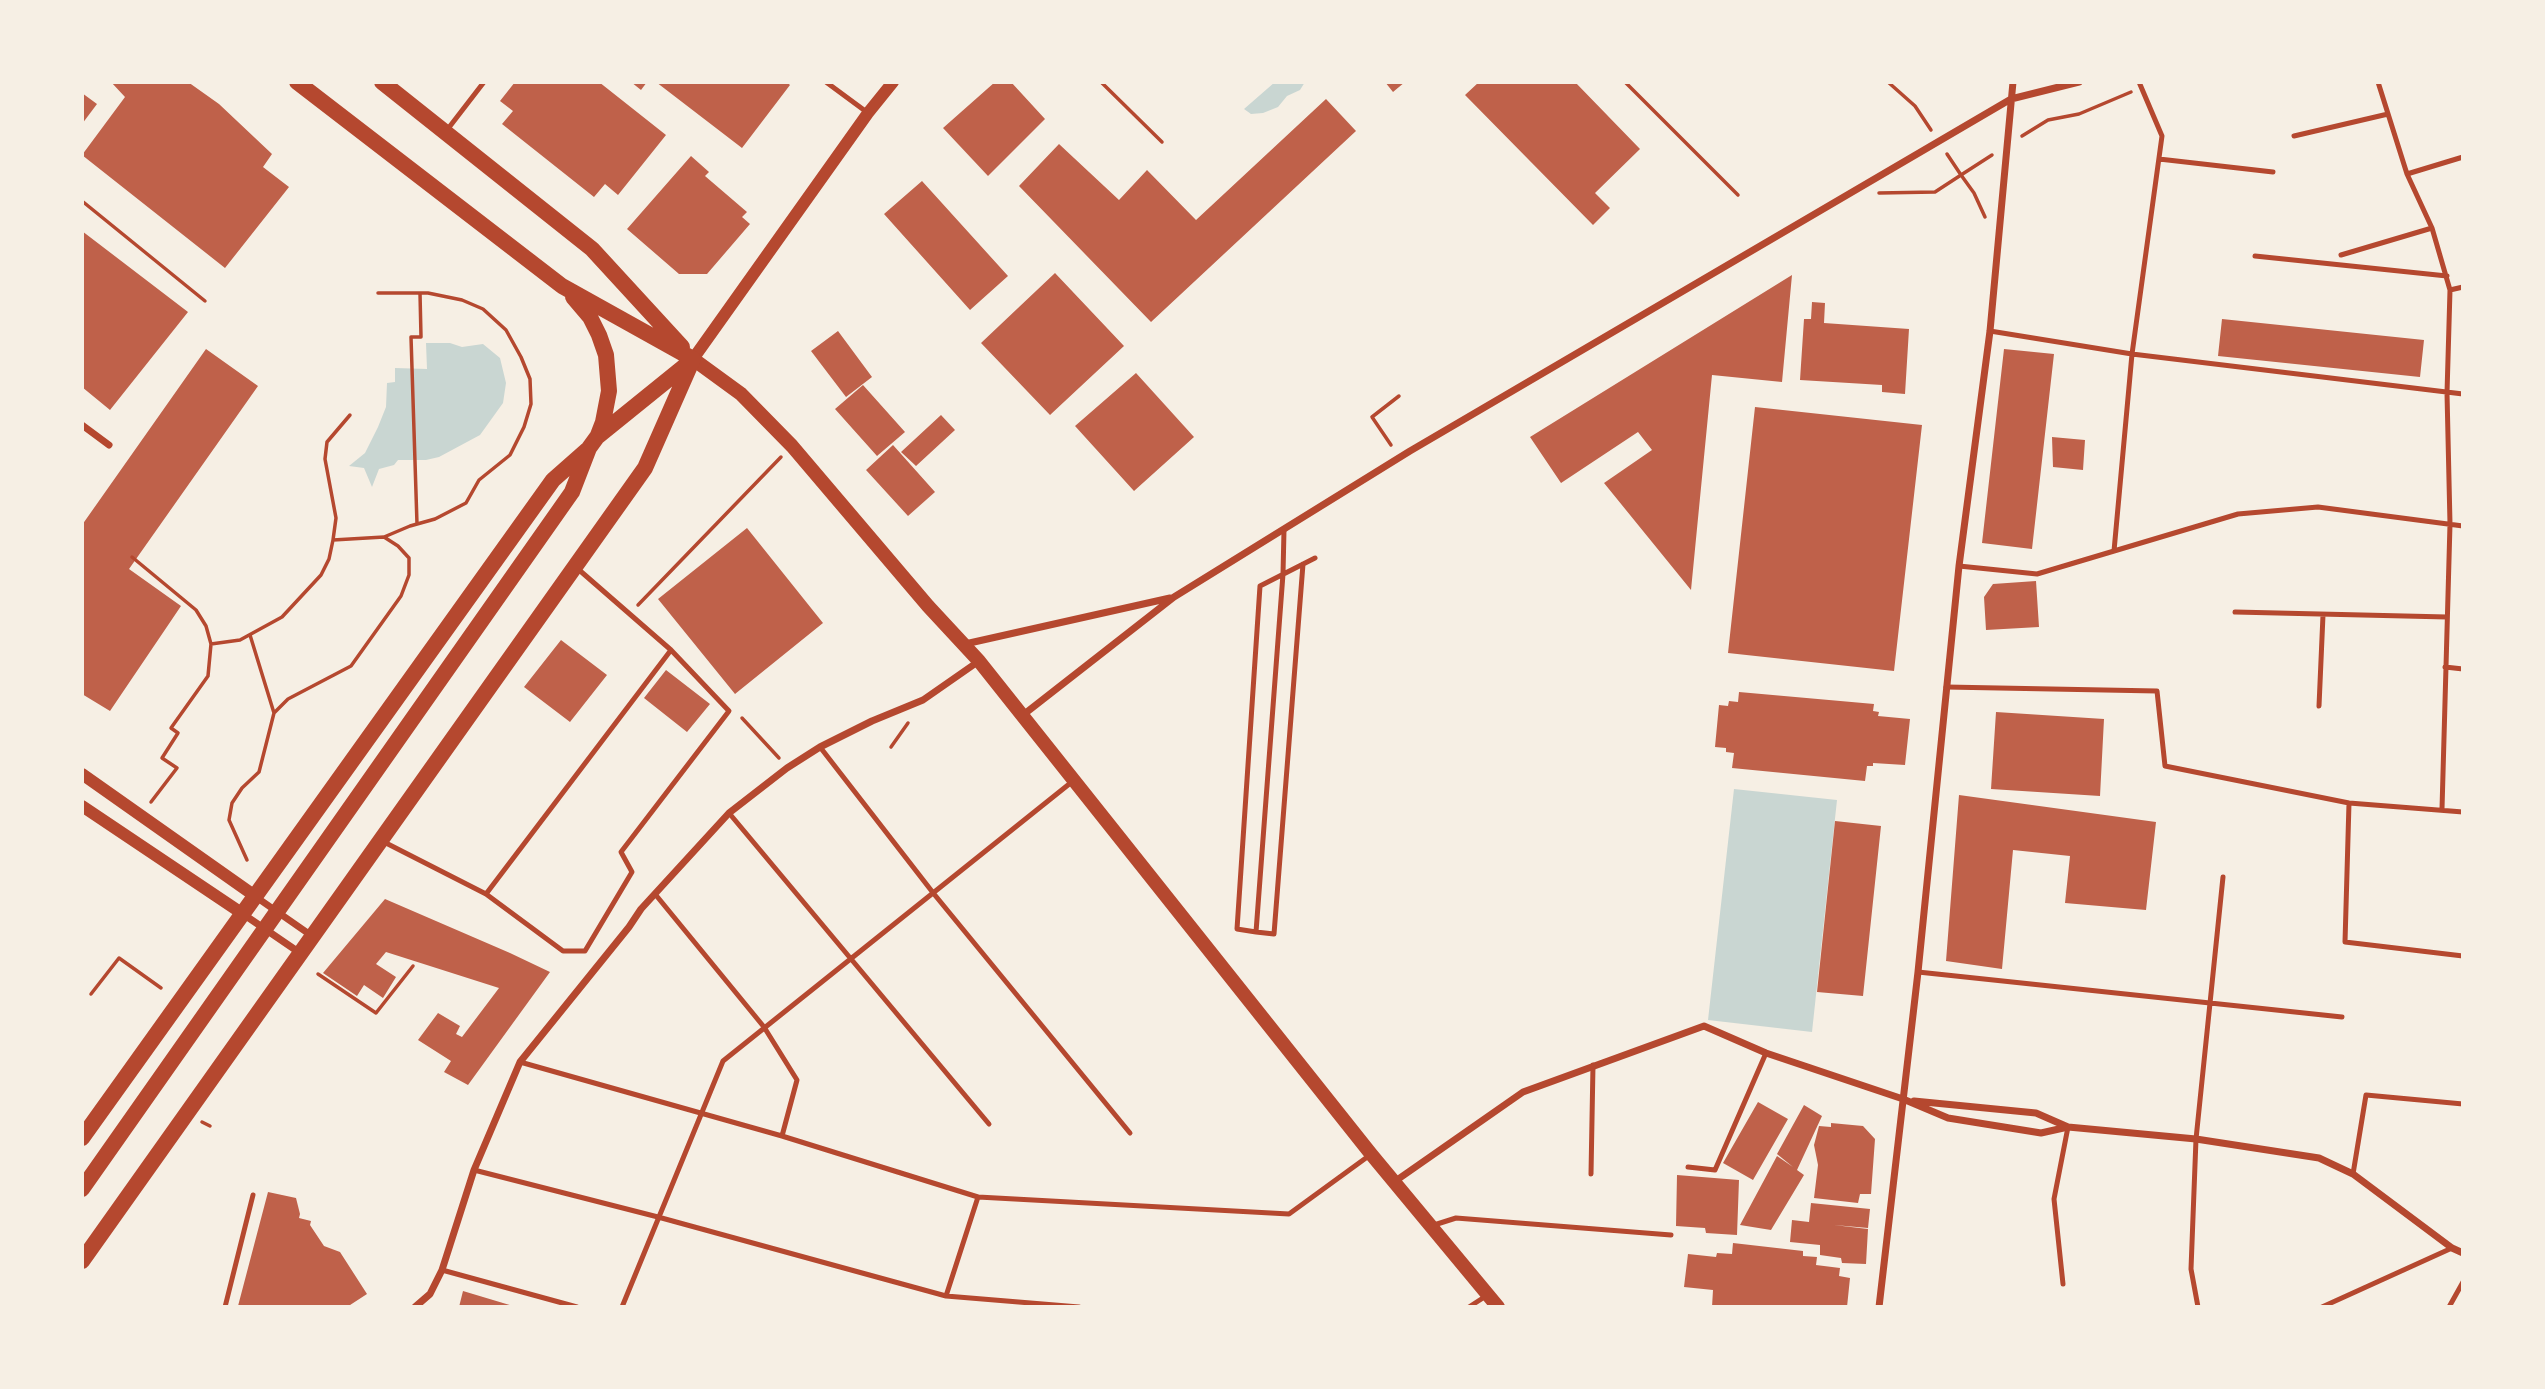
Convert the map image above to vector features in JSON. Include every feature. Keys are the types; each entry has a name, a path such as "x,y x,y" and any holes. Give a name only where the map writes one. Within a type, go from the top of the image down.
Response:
{"main road":[{"path":"82,1189 572,492 605,414 609,391 606,355 590,317 577,300 297,82"},
{"path":"382,82 592,249 693,359"},
{"path":"562,286 693,359 741,394 792,446 928,606 979,661 1371,1154 1499,1307"},
{"path":"82,1138 554,480 593,443 693,359"},
{"path":"82,1261 645,468 693,359"}],"street":[{"path":"693,359 867,113 893,82"},
{"path":"1880,1307 1918,971 1959,565 1990,331 2013,82"},
{"path":"1023,715 1174,597 1410,451 2011,99 2079,82"},
{"path":"82,425 109,445"},
{"path":"965,644 1174,597"},
{"path":"415,1307 429,1294 442,1270 474,1170 520,1062 641,909 729,813 787,768 820,747 872,721 923,700 979,661"},
{"path":"82,774 313,937"},
{"path":"82,806 301,953"},
{"path":"1394,1182 1523,1092 1593,1064 1703,1026 1766,1053 1948,1118 2041,1133 2068,1127"},
{"path":"1903,1100 2036,1114 2068,1127 2196,1139 2319,1158 2353,1174 2452,1248 2463,1253"}],"lane":[{"path":"446,132 484,82"},
{"path":"826,82 867,113"},
{"path":"2378,82 2407,174 2432,228 2450,290 2446,393 2450,524 2442,809"},
{"path":"2114,551 2132,354 2161,136 2140,85"},
{"path":"2294,136 2388,114"},
{"path":"2407,174 2463,158"},
{"path":"2159,159 2273,172"},
{"path":"2341,255 2432,228"},
{"path":"2255,256 2447,276"},
{"path":"2450,290 2463,288"},
{"path":"1990,331 2132,354 2463,394"},
{"path":"1959,565 2037,574 2238,514 2305,508 2318,507 2463,526"},
{"path":"1256,932 1284,530"},
{"path":"1303,564 1274,934 1237,929 1260,586 1283,574 1303,564 1315,558"},
{"path":"381,841 486,894 563,951 585,951 632,872 621,852 729,711 671,650 575,566"},
{"path":"2235,612 2446,617"},
{"path":"2319,706 2323,615"},
{"path":"486,894 671,650"},
{"path":"2445,667 2463,669"},
{"path":"1946,687 2157,691 2165,766 2348,803 2463,811"},
{"path":"820,747 934,894 1130,1133"},
{"path":"622,1307 723,1061 1074,780"},
{"path":"2348,803 2345,942 2463,956"},
{"path":"729,813 989,1124"},
{"path":"2197,1307 2191,1269 2196,1139 2223,877"},
{"path":"655,894 764,1027 797,1080 782,1136"},
{"path":"1918,971 2342,1017"},
{"path":"1688,1167 1715,1170 1766,1053"},
{"path":"520,1062 782,1136 978,1197 1289,1214 1371,1154"},
{"path":"1591,1174 1593,1064"},
{"path":"2353,1174 2366,1095 2463,1104"},
{"path":"2063,1284 2054,1199 2068,1127"},
{"path":"474,1170 946,1296 1079,1307"},
{"path":"225,1307 253,1195"},
{"path":"946,1296 978,1197"},
{"path":"1430,1227 1456,1218 1671,1235"},
{"path":"2322,1307 2452,1248"},
{"path":"442,1270 577,1307"},
{"path":"2449,1307 2463,1282"},
{"path":"1469,1307 1488,1294"}],"path":[{"path":"1101,82 1162,142"},
{"path":"1625,82 1738,195"},
{"path":"2048,120 2079,114 2140,85"},
{"path":"1849,194 1935,192 1961,175 1974,192"},
{"path":"82,201 205,301"},
{"path":"333,540 384,537 435,519 466,503 479,480 509,456 524,427 531,404 530,379 506,330 483,309 462,300 420,293 378,293"},
{"path":"417,524 411,337 421,337 420,293"},
{"path":"1392,447 1372,417 1399,396"},
{"path":"211,645 240,640 282,617 321,575 329,559 336,518 325,459 327,442 349,415"},
{"path":"630,614 792,446"},
{"path":"247,860 242,843 229,820 232,803 242,788 259,772 274,713 288,699 351,666 401,596 409,575 409,558 398,546 384,537"},
{"path":"132,556 196,610 206,626 211,645 208,676 171,728 178,733 162,758 177,768 150,804"},
{"path":"250,635 274,713"},
{"path":"91,994 119,958 161,988"},
{"path":"318,974 376,1013 413,966"}],"shaded area":[{"path":"1275,82 1305,82 1300,90 1287,96 1278,107 1251,114 1244,109"},
{"path":"426,343 450,343 462,347 483,344 500,358 506,383 503,403 480,435 439,457 398,460 394,465 379,469 372,487 364,468 349,466 365,453 378,427 386,407 387,383 395,382 395,368 427,369"},
{"path":"1734,789 1837,800 1812,1032 1708,1020"}],"building":[{"path":"111,82 188,82 219,104 272,154 263,167 289,187 225,268 82,155 125,97"},
{"path":"515,82 599,82 666,135 618,195 605,184 594,197 502,124 513,111 500,101"},
{"path":"631,82 647,82 641,90"},
{"path":"656,82 787,82 790,85 742,148"},
{"path":"995,82 1011,82 1045,119 988,176 943,128"},
{"path":"1385,82 1405,82 1393,92"},
{"path":"1479,82 1575,82 1640,149 1595,193 1610,208 1593,225 1465,95"},
{"path":"82,93 97,104 82,124"},
{"path":"1326,99 1356,131 1151,322 1019,186 1059,144 1119,200 1147,170 1196,220"},
{"path":"691,156 709,172 705,176 747,212 742,217 750,224 707,274 679,274 627,229"},
{"path":"922,181 1008,276 970,310 884,214"},
{"path":"82,231 188,312 110,410 82,387"},
{"path":"1055,273 1124,346 1050,415 981,343"},
{"path":"1792,275 1782,382 1712,375 1691,590 1604,483 1652,450 1638,432 1561,483 1530,437"},
{"path":"1812,302 1825,303 1824,323 1909,329 1905,394 1882,392 1882,385 1800,380 1804,319 1811,319"},
{"path":"2222,319 2424,340 2420,377 2218,356"},
{"path":"838,331 872,377 846,397 811,351"},
{"path":"206,349 258,386 129,569 181,606 110,711 82,694 82,525"},
{"path":"2004,349 2054,354 2032,549 1982,543"},
{"path":"1136,373 1194,437 1134,491 1075,426"},
{"path":"863,385 905,432 877,456 835,409"},
{"path":"1755,407 1922,425 1894,671 1728,653"},
{"path":"941,415 955,430 916,466 901,452"},
{"path":"2052,437 2085,440 2083,470 2053,467"},
{"path":"893,445 935,492 908,516 866,470"},
{"path":"747,528 823,623 735,694 658,599"},
{"path":"2036,581 2039,627 1986,630 1984,597 1993,584"},
{"path":"561,640 607,675 570,722 524,687"},
{"path":"666,670 710,704 687,732 644,698"},
{"path":"1739,692 1874,704 1873,711 1879,712 1878,716 1910,719 1905,765 1873,763 1873,766 1867,766 1865,781 1732,768 1734,753 1726,752 1726,748 1715,747 1719,705 1728,706 1729,701 1738,702"},
{"path":"1996,712 2104,719 2100,796 1991,789"},
{"path":"1959,795 2156,822 2146,910 2065,903 2070,856 2013,850 2002,969 1946,961"},
{"path":"1835,821 1881,826 1863,996 1817,992"},
{"path":"385,899 550,972 468,1085 444,1072 451,1061 418,1040 438,1013 460,1026 456,1034 462,1037 499,988 386,952 376,964 396,977 383,998 364,985 357,996 323,973"},
{"path":"1758,1102 1788,1119 1753,1180 1723,1163"},
{"path":"1804,1105 1822,1116 1797,1170 1804,1175 1771,1230 1740,1225 1777,1156 1793,1167 1777,1154"},
{"path":"1831,1123 1863,1126 1875,1139 1871,1194 1860,1194 1858,1203 1814,1198 1818,1165 1814,1145 1819,1126 1831,1127"},
{"path":"1677,1175 1739,1180 1737,1235 1706,1233 1705,1228 1676,1226"},
{"path":"268,1192 296,1198 299,1218 311,1221 310,1225 324,1246 340,1252 367,1294 347,1307 238,1306"},
{"path":"1811,1203 1870,1209 1868,1228 1834,1225 1868,1229 1866,1264 1842,1263 1841,1258 1820,1255 1820,1245 1790,1242 1792,1220 1809,1222"},
{"path":"1733,1243 1803,1251 1803,1256 1817,1257 1816,1265 1840,1268 1839,1276 1850,1278 1847,1307 1712,1307 1713,1290 1684,1287 1688,1254 1716,1257 1717,1253 1732,1254"},
{"path":"463,1291 513,1306 513,1307 459,1307"}]}
